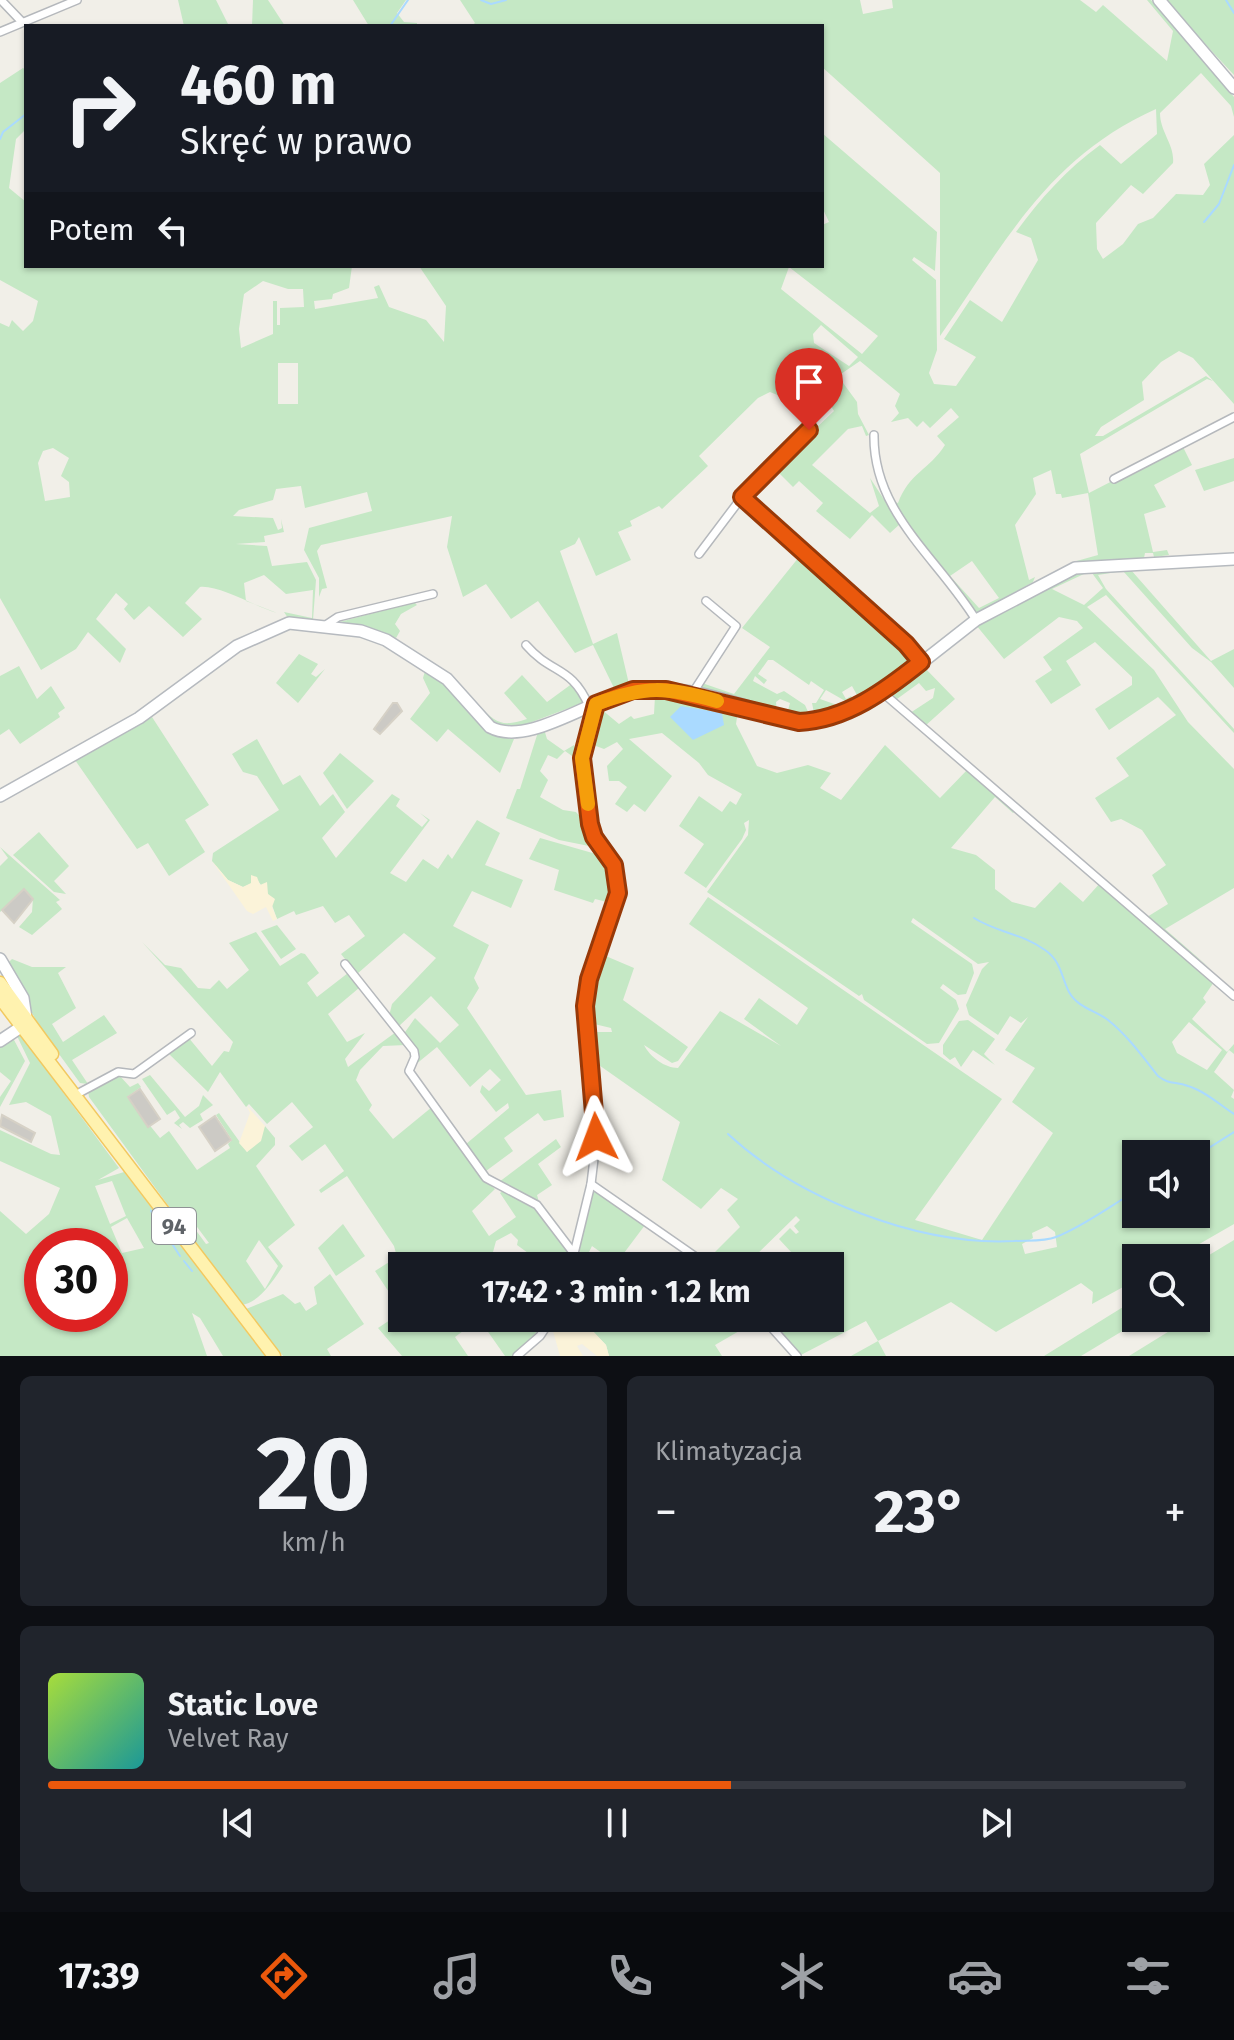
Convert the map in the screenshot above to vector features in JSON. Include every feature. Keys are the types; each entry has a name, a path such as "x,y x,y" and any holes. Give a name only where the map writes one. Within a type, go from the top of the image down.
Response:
{"main road":[{"name":"94","path":"0,983 24,1022 274,1356"},
{"name":"94","path":"0,998 24,1022"}],"street":[{"path":"1,0 22,22"},
{"path":"0,32 77,0"},
{"path":"1159,0 1234,88"},
{"path":"1114,479 1234,417"},
{"path":"699,554 742,497 809,430"},
{"path":"874,435 873,464 891,509 915,535 976,620"},
{"path":"742,497 906,644 921,662"},
{"path":"0,796 139,718 237,646 267,630 289,623 361,631 403,648 447,679 498,732 535,727 633,690 692,694 799,722 828,718 883,693 976,620 1075,568 1234,559"},
{"path":"326,625 338,617 433,594"},
{"path":"692,694 736,626 706,601"},
{"path":"526,645 544,664 572,677 592,705 582,758 590,824 594,837 614,865 618,893 589,979 585,1006 596,1137 591,1184 576,1252"},
{"path":"883,693 1234,996"},
{"path":"0,959 23,998 24,1022 0,1041"},
{"path":"345,964 414,1051 415,1057 409,1071 486,1178 537,1205 573,1252"},
{"path":"77,1094 118,1072 134,1074 191,1033"},
{"path":"591,1184 689,1252"},
{"path":"517,1356 543,1332"},
{"path":"776,1332 797,1356"}],"green space":[{"path":"178,0 216,0 228,24 184,24"},
{"path":"253,0 268,0 284,24 252,24"},
{"path":"353,0 406,0 397,13 404,22 417,23 417,24 368,24"},
{"path":"460,0 860,0 863,14 893,8 892,0 1080,0 1096,12 1103,5 1167,61 1173,31 1147,0 1151,0 1234,97 1234,117 1231,106 1201,73 1160,113 1173,163 1143,194 1131,185 1096,223 1097,249 1103,259 1123,244 1138,224 1153,218 1176,194 1203,195 1210,185 1204,164 1234,135 1234,404 1193,358 1179,351 1161,362 1142,382 1144,400 1101,427 1095,436 1103,436 1206,376 1213,381 1207,379 1080,454 1089,493 1182,445 1192,465 1154,485 1166,507 1144,514 1153,552 1167,550 1169,555 1154,557 1153,553 1145,553 1144,558 1073,562 1098,555 1088,493 1062,498 1061,494 1056,494 1051,470 1033,478 1036,494 1015,525 1029,580 1035,577 1033,582 979,613 975,611 889,501 898,503 913,478 945,445 937,436 959,417 951,408 930,428 923,421 917,427 908,418 891,422 899,413 895,406 900,394 860,361 838,376 857,402 858,414 869,435 866,436 862,426 848,429 812,465 870,513 879,506 870,478 900,524 890,533 872,515 850,539 816,511 823,503 799,481 793,487 774,468 834,411 829,403 793,392 785,398 770,392 758,398 699,456 708,466 662,509 659,506 630,521 632,526 618,532 631,560 596,576 579,537 575,544 560,551 593,644 617,633 629,684 589,700 614,688 593,645 575,653 538,601 511,619 486,584 463,597 447,547 452,516 321,545 317,551 327,588 322,589 319,597 319,578 304,550 309,528 372,511 367,492 305,508 301,486 276,489 273,500 239,510 233,516 273,518 278,530 282,528 281,519 284,532 264,536 265,542 236,544 267,546 272,566 307,562 316,580 313,620 288,618 284,612 312,618 313,590 286,594 264,575 244,583 246,600 217,589 200,587 185,603 202,619 183,637 149,606 134,620 124,609 128,604 116,593 96,619 126,649 120,663 88,632 76,649 41,670 0,598 0,323 9,327 12,320 23,331 33,321 38,301 0,280 0,83 23,68 24,131 16,139 9,188 24,200 24,268 352,268 349,288 333,294 332,299 314,301 315,309 378,298 374,287 379,285 389,307 426,320 444,342 446,306 420,268 789,268 781,289 862,354 878,336 790,268 824,268 824,224 829,222 824,211 824,135 937,232 935,271 914,257 912,260 936,280 937,350 929,373 934,384 956,386 976,357 944,339 970,300 1002,322 1038,260 1031,238 1016,232 1055,185 1100,145 1121,164 1157,134 1156,109 1118,129 1085,152 1057,178 1008,236 940,336 940,173 824,69 824,24 474,24","holes":["263,281 288,289 303,289 304,307 280,308 280,325 277,325 277,301 273,301 273,334 241,348 239,329 244,294","821,325 858,357 849,366 814,343 813,334","278,363 298,363 298,404 278,404","53,448 69,458 61,476 69,482 70,497 45,501 38,463 43,451","972,561 999,598 979,608 950,576"]},
{"path":"1166,0 1234,0 1234,75 1191,29"},
{"path":"1234,458 1234,481 1204,491 1195,470"},
{"path":"799,557 904,645 915,662 876,690 858,697 852,686 842,692 846,699 851,696 853,699 847,702 826,690 820,699 837,705 814,713 812,703 816,703 824,690 811,681 809,685 773,660 768,660 758,674 767,680 764,684 755,676 753,681 777,694 784,691 805,705 809,714 787,714 790,703 780,699 776,702 777,712 699,690 702,683 734,694 770,647 742,628"},
{"path":"1089,569 1131,570 1211,661 1234,649 1234,688 1211,662 1192,648 1123,571 1098,575 1106,589 1234,729 1234,733 1106,595 1087,607 1154,670 1188,722 1234,769 1234,888 1165,929 1211,969 1147,917 1168,904 1152,875 1166,865 1142,830 1121,819 1111,822 1095,798 1129,776 1116,758 1176,715 1158,697 1109,730 1095,709 1132,685 1132,677 1095,642 1066,661 1081,685 1051,704 1035,681 1052,670 1043,657 1083,628 1077,621 1059,617 1004,659 976,625 1059,577 1085,570 1086,573 1052,589 1084,605 1103,588"},
{"path":"414,602 417,605 401,614 395,624 400,631 396,638 371,628 336,623"},
{"path":"299,654 318,664 311,674 316,677 325,669 298,703 276,683"},
{"path":"19,666 37,699 51,686 65,708 58,713 60,717 20,744 9,729 0,735 0,676"},
{"path":"923,666 955,699 925,726 910,713 933,698 935,688 926,691 919,683 897,699 903,708 891,697 891,691"},
{"path":"425,671 448,689 487,730 514,739 500,773 448,729 437,742 410,719 430,693 423,678"},
{"path":"522,675 547,702 573,683 585,702 516,728 496,726 473,704 479,705 500,722 527,719 504,693"},
{"path":"647,693 683,695 738,711 736,724 757,766 777,773 808,765 831,773 820,788 841,800 885,745 940,798 968,769 1016,810 1013,813 995,797 951,848 976,855 995,870 995,889 1012,902 1035,908 1060,882 1083,902 1101,882 1214,982 1203,998 1206,1002 1192,1019 1227,1052 1234,1044 1234,1054 1229,1050 1214,1072 1234,1090 1231,1097 1234,1099 1234,1224 1199,1244 1122,1244 1122,1288 1092,1304 1093,1292 1081,1283 996,1332 951,1302 878,1341 866,1321 799,1356 779,1332 844,1332 844,1252 791,1252 779,1239 790,1228 796,1234 799,1232 794,1226 800,1220 796,1216 759,1252 715,1252 740,1227 727,1210 738,1199 721,1188 701,1209 662,1180 680,1122 596,1063 592,1032 612,1032 611,1028 590,1023 588,1015 590,988 601,954 634,968 623,1000 688,1047 678,1061 672,1063 644,1045 663,1064 678,1068 720,1011 781,1046 744,1019 759,998 797,1025 808,1008 689,924 708,897 1002,1099 915,1220 982,1240 1053,1133 1012,1102 1035,1068 1005,1050 1028,1017 1021,1023 1010,1016 998,1035 969,1015 966,1005 982,969 989,962 978,964 913,918 911,922 972,964 974,973 966,994 958,995 943,984 940,988 956,1000 959,1009 939,1043 927,1044 864,1000 862,994 859,996 707,892 748,835 749,820 744,823 746,830 742,839 706,888 684,873 704,844 679,826 699,796 722,812 730,801 736,805 742,794 708,775 699,763 662,733 629,739 672,776 645,812 634,804 627,812 615,804 627,787 619,781 609,781 607,766 623,749 617,742 604,749 588,743 601,709 619,724 631,716 634,719 654,714 655,696 626,698","holes":["1189,1022 1222,1050 1207,1070 1177,1053 1172,1042","1047,1226 1055,1232 1057,1247 1025,1254 1022,1244 1033,1238 1032,1233"]},
{"path":"152,717 209,805 185,820 205,852 169,876 148,843 137,849 75,760"},
{"path":"544,729 547,739 564,751 574,745 579,761 565,751 557,759 548,755 540,771 548,780 540,797 563,810 576,812 588,826 594,847 559,840 506,818 517,789 520,789 538,732"},
{"path":"257,739 283,785 300,775 320,806 333,794 345,812 322,838 336,858 392,794 400,799 396,806 422,827 428,820 420,813 430,820 390,873 406,882 423,859 438,869 448,854 452,859 477,820 500,833 485,865 523,880 511,908 472,891 453,926 489,945 474,978 479,988 467,1008 526,1095 561,1090 564,1117 544,1121 538,1113 504,1138 513,1151 486,1171 466,1144 509,1108 508,1103 496,1112 480,1092 482,1085 489,1091 501,1080 490,1069 470,1087 437,1047 415,1065 417,1055 403,1035 415,1018 440,1043 459,1025 431,996 398,1027 389,1016 392,1004 436,958 404,933 357,974 341,954 365,936 349,915 335,923 323,906 296,915 294,911 277,919 268,894 258,881 243,887 228,880 212,861 213,853 279,810 257,776 243,772 232,754"},
{"path":"340,753 374,781 347,809 323,773"},
{"path":"39,832 69,866 54,881 66,894 54,892 13,855"},
{"path":"540,838 603,856 613,879 611,903 595,899 593,903 554,890 559,870 529,859"},
{"path":"0,847 60,900 56,902 62,909 32,935 19,927 32,912 33,898 24,890 0,912 0,866 8,858"},
{"path":"277,925 296,949 281,959 261,931"},
{"path":"256,932 280,966 301,953 305,954 319,973 307,983 317,997 348,973 359,988 328,1014 347,1042 365,1033 345,1059 348,1067 396,1032 406,1045 383,1046 360,1070 356,1080 372,1105 369,1110 393,1139 432,1107 483,1179 495,1189 472,1211 489,1236 516,1217 500,1193 503,1191 532,1203 569,1252 527,1252 517,1245 518,1240 511,1233 496,1241 493,1252 396,1252 347,1176 321,1193 319,1190 344,1171 325,1144 302,1161 289,1146 313,1127 292,1102 267,1124 249,1104 246,1107 220,1072 208,1092 168,1053 188,1037 212,1066 224,1051 229,1052 233,1042 142,942 165,965 181,968 198,988 210,989 219,980 227,989 249,970 229,943"},
{"path":"12,959 32,967 66,967 58,973 76,1008 52,1024 63,1042 104,1015 117,1033 72,1060 88,1084 80,1083 38,1025 8,963"},
{"path":"968,1020 995,1039 984,1054 995,1065 973,1050 961,1067 955,1057 950,1060 943,1054 943,1045 959,1021"},
{"path":"20,1034 119,1168 98,1180 124,1172 265,1356 223,1356 200,1318 192,1313 207,1356 0,1356 0,1211 24,1232 24,1332 128,1332 128,1252 144,1248 127,1218 111,1228 33,1228 49,1214 60,1188 0,1161 0,1130 51,1154 60,1155 51,1116 26,1102 9,1105 30,1063 17,1036","holes":["112,1181 126,1216 110,1224 95,1186"]},
{"path":"13,1038 25,1061 0,1107 0,1097 11,1081 0,1072 0,1044"},
{"path":"119,1075 130,1087 138,1083 141,1087 127,1097 160,1138 169,1131 197,1170 230,1148 228,1144 232,1140 216,1115 219,1113 247,1152 265,1126 275,1138 275,1145 256,1166 295,1225 268,1247 283,1266 270,1285 259,1296 241,1305 175,1214 184,1214 206,1244 209,1243 183,1208 170,1208 89,1097 88,1091","holes":["259,1240 278,1266 265,1289 246,1261"]},
{"path":"150,1075 185,1117 199,1106 203,1095 213,1105 200,1114 203,1120 190,1128 183,1122 179,1125 182,1129 174,1123 180,1118 175,1110 167,1115 142,1079"},
{"path":"556,1139 561,1147 538,1164 552,1185 537,1195 539,1202 499,1182"},
{"path":"596,1191 645,1225 625,1252 600,1252 592,1246 589,1252 579,1251 591,1194"},
{"path":"343,1224 365,1256 336,1276 318,1248"},
{"path":"1234,1240 1234,1356 1129,1356 1168,1332 1210,1332 1210,1255"},
{"path":"388,1263 388,1291 375,1271"},
{"path":"330,1274 364,1324 327,1349 331,1356 283,1356 246,1309 283,1294 295,1304 300,1302 306,1311 317,1304 314,1287"},
{"path":"1122,1308 1122,1331 1081,1356 1044,1356"},
{"path":"388,1321 388,1332 462,1332 455,1337 468,1356 402,1356 378,1328"},
{"path":"488,1332 537,1332 512,1356 505,1356"},
{"path":"594,1332 738,1332 715,1345 722,1356 609,1356 606,1345"},
{"path":"878,1341 886,1356 851,1356"}],"sand":[{"path":"212,861 228,880 243,887 251,883 251,875 257,877 260,885 267,882 268,894 275,899 272,907 277,919 273,921 266,907 253,914 247,911"},
{"path":"247,1106 265,1126 261,1141 247,1152 239,1143 250,1113"},
{"path":"553,1332 594,1332 606,1345 609,1356 597,1356 582,1344 577,1346 583,1356 560,1356"}],"water":[{"path":"681,706 722,713 724,725 693,740 670,717"}],"building":[{"path":"393,703 397,703 402,711 380,734 374,729"},
{"path":"24,889 33,899 14,923 2,910"},
{"path":"140,1089 160,1119 148,1127 128,1097"},
{"path":"2,1115 35,1133 31,1142 0,1126"},
{"path":"215,1116 231,1140 215,1151 199,1127"}],"waterway":[{"path":"391,24 408,0"},
{"path":"481,0 491,4 506,0"},
{"path":"1226,0 1234,13"},
{"path":"0,139 3,132 24,116"},
{"path":"1204,222 1219,204 1234,165"},
{"path":"974,918 1045,950 1058,964 1073,997 1115,1026 1158,1076 1200,1091 1234,1114"},
{"path":"1210,1147 1234,1132"},
{"path":"728,1134 756,1157 824,1198 862,1214 939,1236 977,1241 1051,1239 1122,1200"},
{"path":"151,1211 180,1256"},
{"path":"184,1261 192,1271"}],"slow traffic":[{"path":"588,804 582,758 596,715 596,704 633,690 656,689 717,701"}],"route":[{"path":"596,1137 585,1006 589,979 618,893 614,865 594,837 590,824 582,758 596,715 596,704 633,690 656,689 692,694 799,722 813,722 883,693 921,662 906,644 780,535 742,497 809,430"}]}
